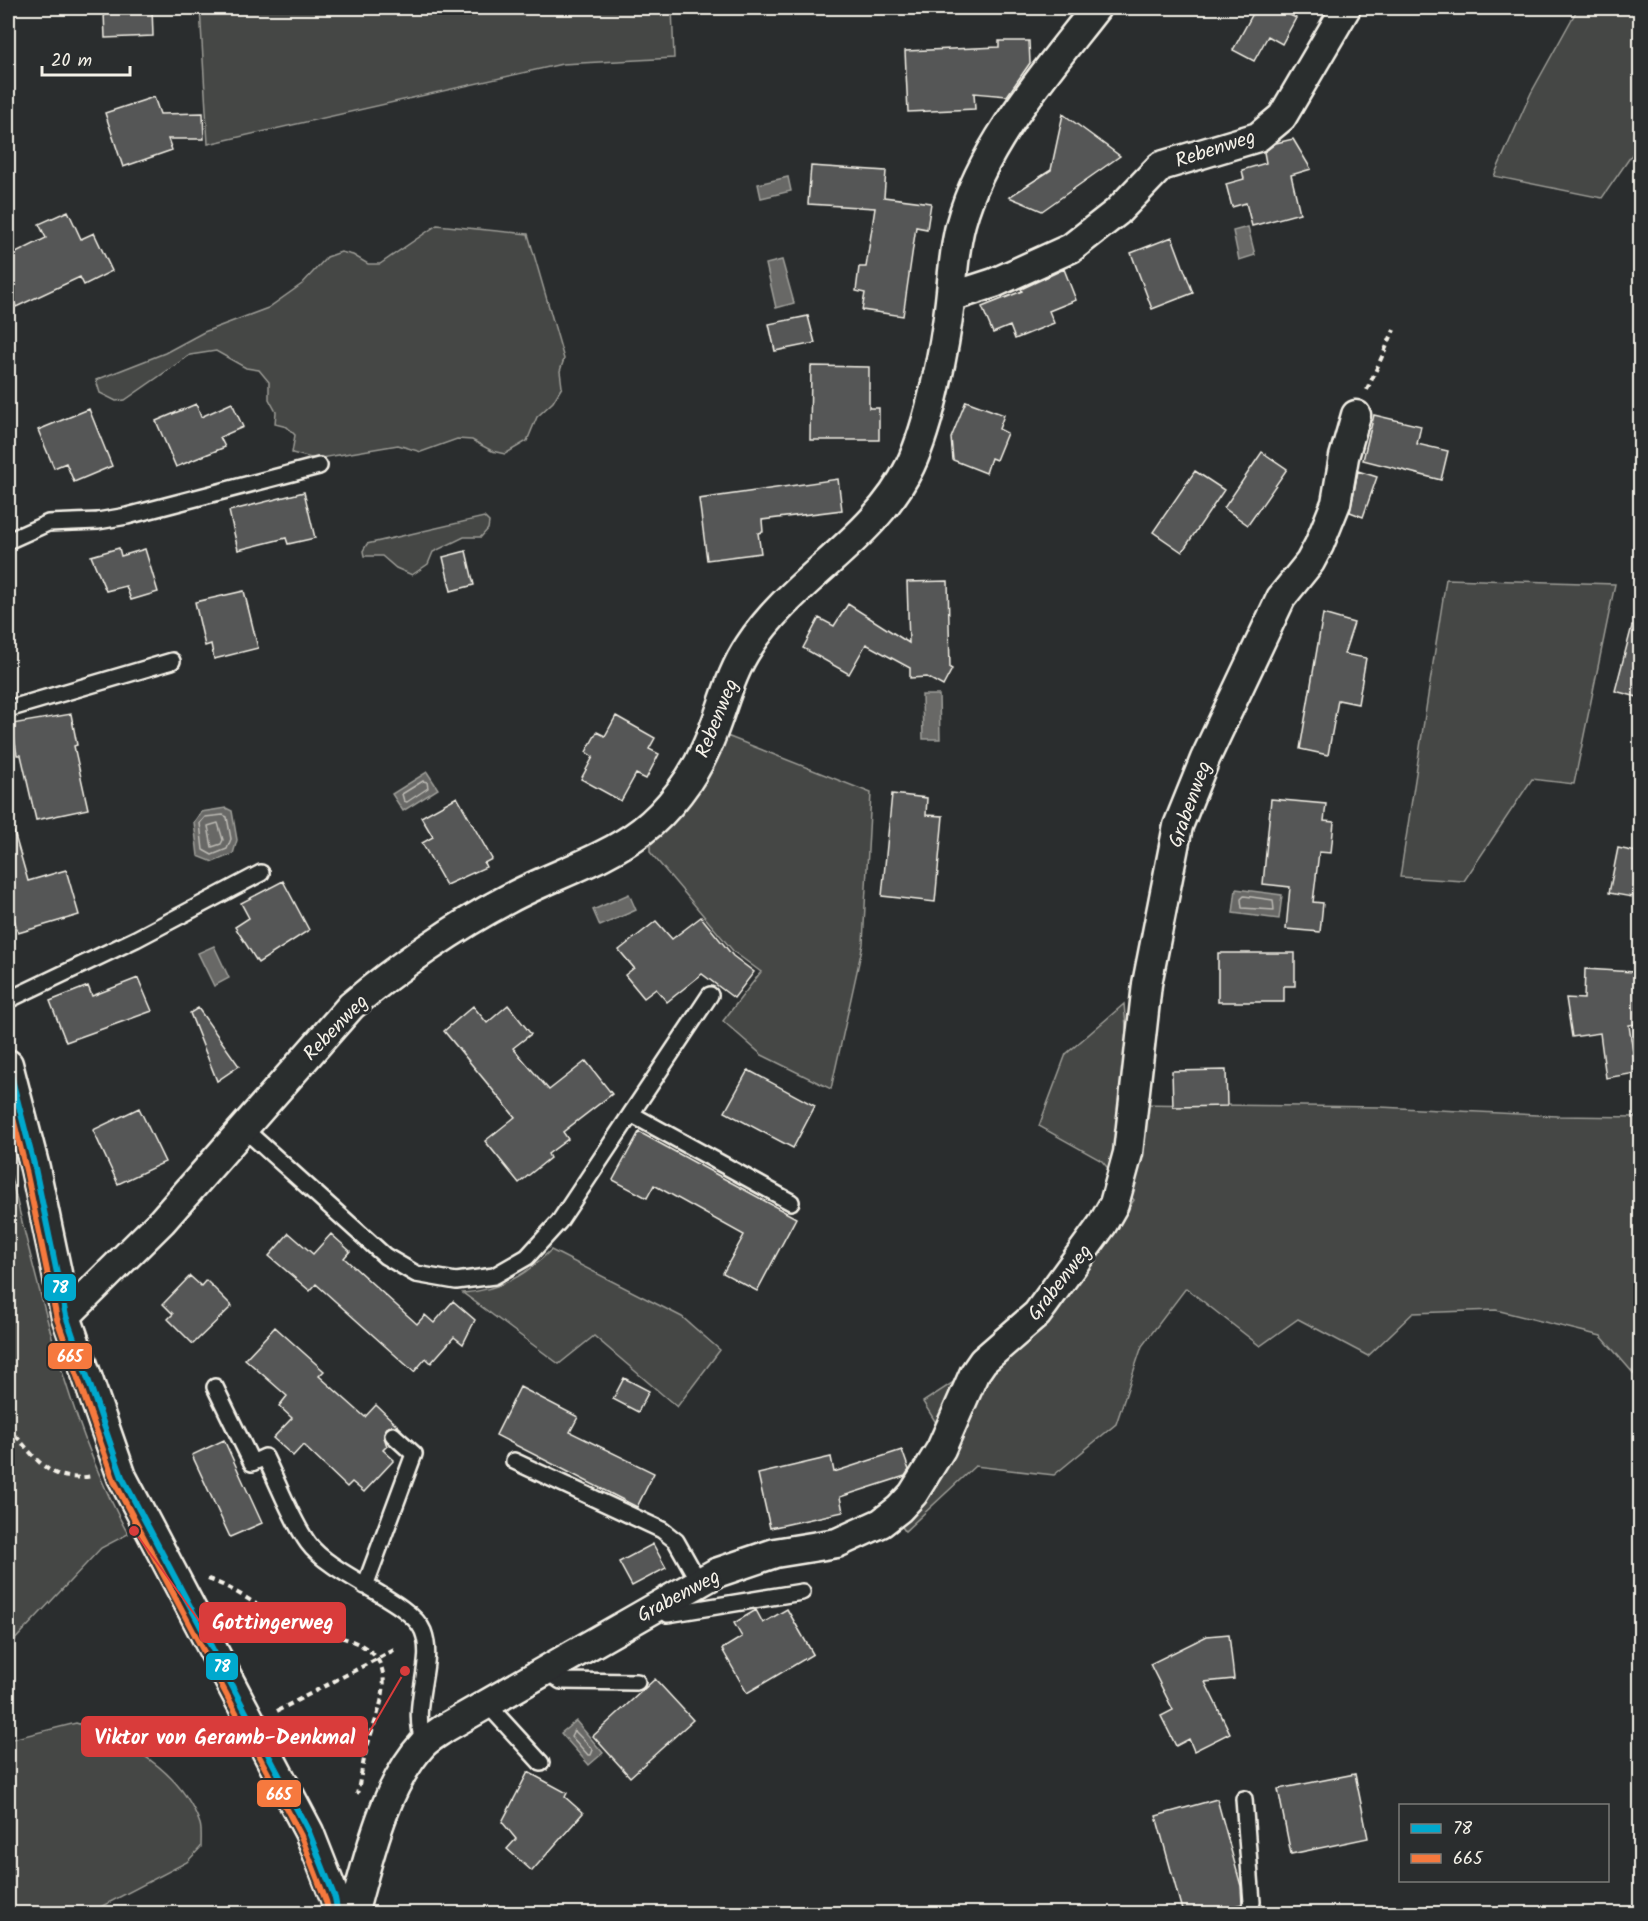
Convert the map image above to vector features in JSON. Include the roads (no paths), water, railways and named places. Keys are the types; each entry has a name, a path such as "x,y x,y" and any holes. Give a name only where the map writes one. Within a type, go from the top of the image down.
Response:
{"street":[{"name":"Rebenweg","path":"66,1316 162,1221 336,1022 372,988 507,899 628,841 647,827 673,800 706,749 736,668 750,644 775,613 878,515 910,465 924,426 951,297 960,226 970,194 986,161 1030,95 1096,8"},
{"name":"Rebenweg","path":"951,297 994,283 1071,248 1117,212 1161,166 1258,137 1282,117 1346,8"},
{"name":"Grabenweg","path":"353,1914 388,1804 400,1778 424,1743 545,1670 699,1582 747,1560 837,1543 874,1527 899,1509 913,1494 940,1449 974,1374 983,1361 1037,1314 1102,1225 1114,1204 1128,1153 1147,984 1178,826 1205,759 1281,598 1310,562 1319,545 1336,503 1344,457 1356,415"},
{"path":"8,1064 35,1168 66,1316 122,1477 177,1587 309,1832 335,1898 338,1914"}],"lane":[{"path":"8,541 48,523 127,516 319,466"},
{"path":"8,709 171,661"},
{"path":"8,1000 136,939 261,873"},
{"path":"243,1128 385,1256 416,1274 456,1281 494,1276 527,1257 559,1222 710,995"},
{"path":"631,1114 791,1202"},
{"path":"215,1387 252,1463 265,1457 308,1543 337,1570 413,1616 423,1630 426,1650 418,1727 424,1743"},
{"path":"364,1586 414,1454 393,1435"},
{"path":"514,1461 662,1530 676,1541 699,1582"},
{"path":"660,1603 669,1614 802,1592"},
{"path":"545,1670 561,1681 637,1682"},
{"path":"487,1704 541,1763"},
{"path":"1244,1798 1252,1902 1249,1914"}],"water":[{"path":"788,177 791,191 761,198 758,184"},
{"path":"1248,227 1255,255 1239,260 1233,231"},
{"path":"782,260 794,303 776,308 766,264"},
{"path":"922,695 939,695 940,739 923,739"},
{"path":"427,772 438,789 403,811 392,794"},
{"path":"226,808 232,811 237,840 233,854 213,862 198,856 194,822 201,812"},
{"path":"1236,889 1282,895 1279,919 1233,913"},
{"path":"629,894 636,910 600,926 593,910"},
{"path":"214,946 229,978 214,986 198,953"},
{"path":"576,1721 603,1753 589,1765 561,1733"}],"place":[{"name":"Gottingerweg","path":"134,1531"},
{"name":"Viktor von Geramb-Denkmal","path":"405,1671"}]}
